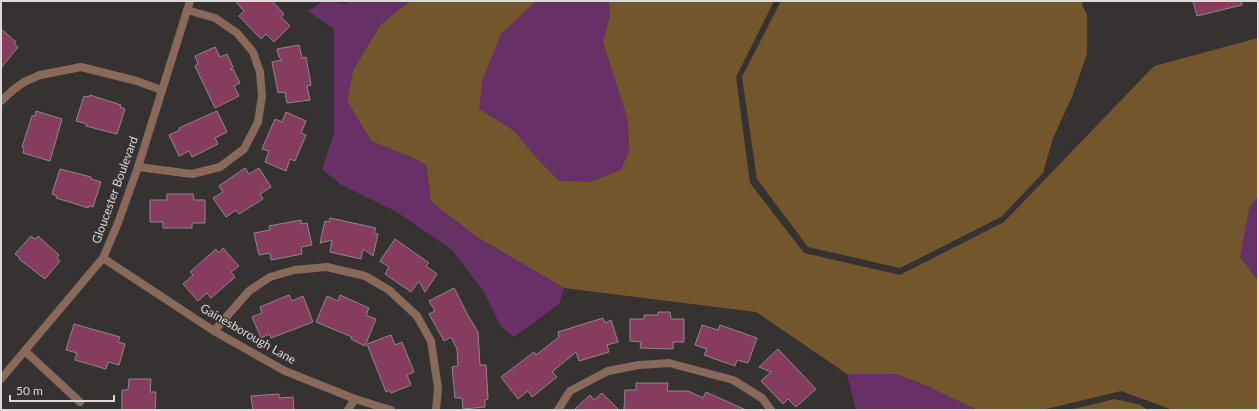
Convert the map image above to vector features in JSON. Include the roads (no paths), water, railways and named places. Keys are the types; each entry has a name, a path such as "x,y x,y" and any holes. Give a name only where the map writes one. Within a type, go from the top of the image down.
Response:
{"street":[{"name":"Gloucester Boulevard","path":"1,379 103,258 118,223 138,167 190,1"},
{"path":"138,167 192,174 220,167 244,149 258,122 262,96 260,72 253,52 237,33 215,18 187,10"},
{"path":"1,101 24,82 40,75 81,67 137,81 161,90"},
{"name":"Gainesborough Lane","path":"103,258 214,331 285,371 391,410"},
{"path":"214,331 249,291 270,277 294,270 328,267 365,276 388,290 417,316 431,341 438,388 436,410"},
{"path":"25,351 80,402"},
{"path":"558,410 570,391 608,371 639,365 669,363 733,380 762,398 772,410"},
{"path":"348,410 355,398"}]}
